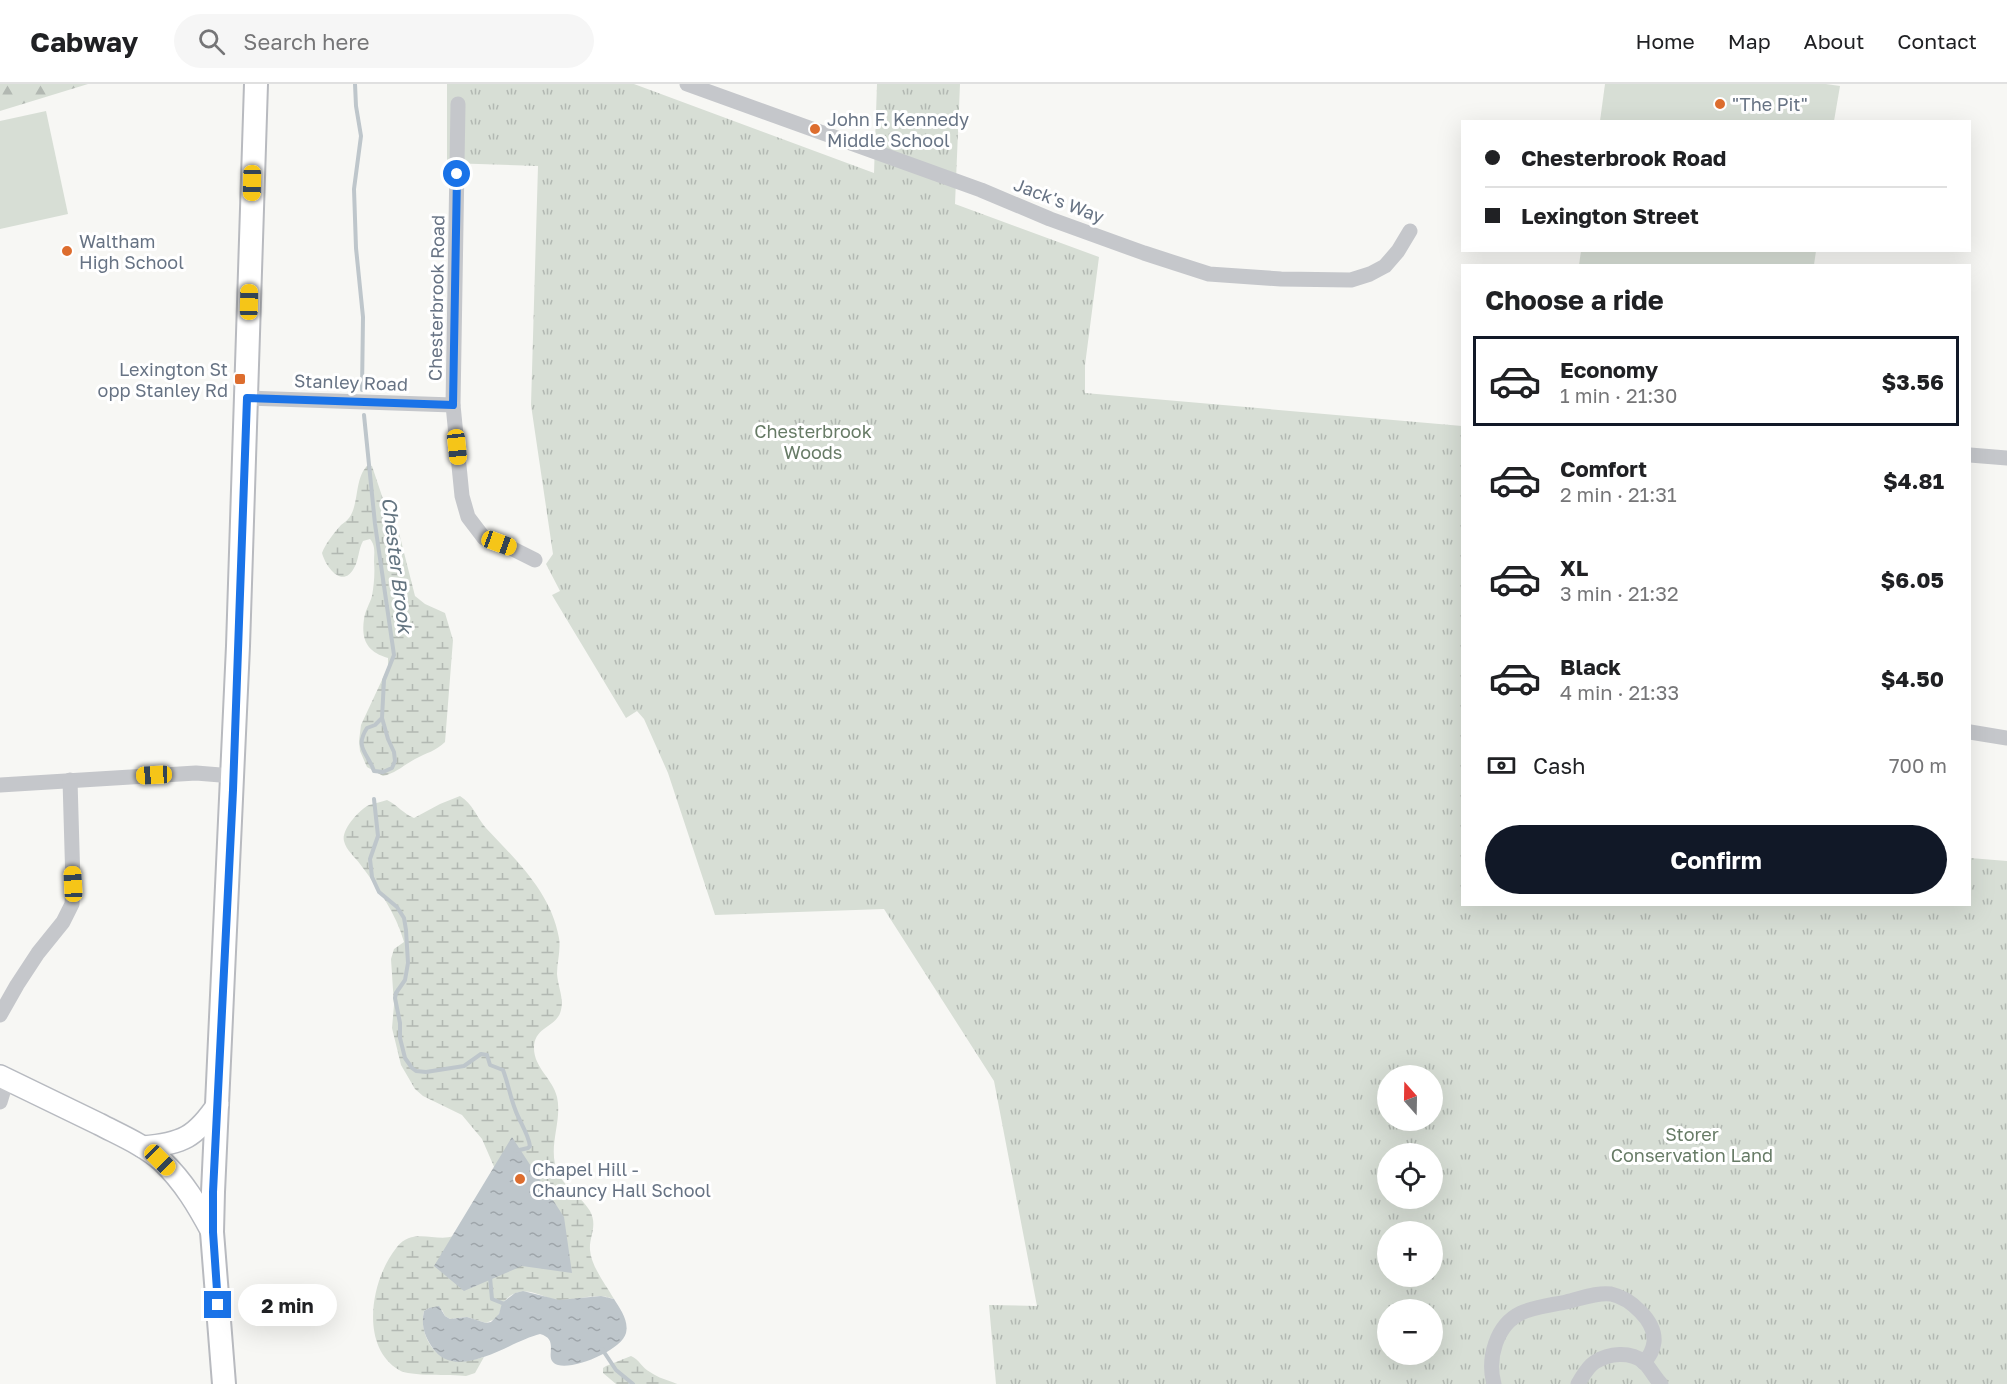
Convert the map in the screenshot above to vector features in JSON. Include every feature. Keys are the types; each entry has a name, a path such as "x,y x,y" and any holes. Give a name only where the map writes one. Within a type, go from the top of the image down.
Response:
{"main road":[{"path":"224,1384 213,1232 233,776 256,84"}],"street":[{"name":"Jack's Way","path":"687,84 981,190 1102,238 1209,274 1291,280 1351,280 1385,266 1398,251 1410,231"},
{"name":"Chesterbrook Road","path":"458,104 453,405 462,496 468,517 484,538 535,560"},
{"name":"Stanley Road","path":"247,398 453,405"},
{"path":"1971,455 2007,458"},
{"path":"1971,732 2007,738"},
{"path":"0,785 196,773 233,776"},
{"path":"0,1015 38,953 63,922 72,904 70,780"},
{"path":"0,1102 4,1077 142,1147 175,1175 193,1197 213,1232"},
{"path":"142,1147 180,1140 194,1133 218,1104"},
{"path":"1494,1384 1491,1374 1492,1353 1499,1334 1511,1319 1523,1312 1596,1295 1608,1294 1621,1297 1643,1315 1651,1327 1654,1340 1652,1353 1644,1363"},
{"path":"1578,1384 1594,1363 1620,1354 1633,1356 1644,1363 1661,1384"}],"green space":[{"path":"0,84 88,84 0,111"},
{"name":"Storer Conservation Land","path":"447,84 634,84 874,173 877,84 960,84 955,204 1099,257 1085,365 1085,393 1461,426 1461,906 1971,906 1971,858 2007,861 2007,1384 996,1384 989,1305 1037,1306 994,1081 884,909 715,915 668,773 644,719 637,711 626,718 552,595 560,591 546,564 553,554 531,405 538,166 447,163"},
{"name":"\"The Pit\"","path":"1605,84 1826,84 1840,86 1834,120 1600,120"},
{"path":"46,111 68,214 0,229 0,121"},
{"path":"1581,252 1816,252 1814,264 1579,264"},
{"path":"368,465 372,466 383,499 396,521 415,596 425,604 445,613 453,640 445,742 396,771 383,776 367,767 360,751 359,741 361,725 388,667 388,658 370,649 365,639 363,626 374,583 373,544 370,539 363,541 356,565 345,577 331,570 322,553 333,535 351,515 361,476"},
{"path":"460,796 531,878 555,921 559,938 557,974 562,1006 559,1016 538,1035 535,1041 535,1055 557,1097 558,1114 554,1156 557,1172 590,1211 593,1221 591,1256 614,1299 600,1296 557,1300 532,1292 521,1292 507,1298 497,1318 486,1323 467,1317 450,1319 442,1310 429,1308 424,1311 423,1319 426,1336 434,1350 456,1361 484,1357 475,1373 466,1376 421,1374 399,1370 386,1359 378,1344 374,1328 373,1310 381,1275 397,1247 413,1237 440,1238 456,1235 466,1226 495,1169 482,1139 462,1115 423,1096 415,1089 401,1065 392,1028 394,1005 391,959 394,949 404,942 386,901 344,841 345,831 360,811 369,805 387,800 414,818"},
{"path":"631,1356 653,1374 677,1384 616,1384 603,1373 603,1368 606,1366"}],"water":[{"path":"512,1137 564,1217 572,1273 522,1266 464,1291 434,1266"},
{"path":"523,1291 559,1300 601,1296 614,1299 625,1319 626,1333 616,1346 607,1352 585,1362 565,1366 553,1362 550,1341 540,1334 484,1357 455,1362 442,1357 427,1338 423,1316 424,1311 429,1308 439,1306 445,1316 450,1319 467,1317 486,1323 491,1322 499,1314 502,1303 515,1293"}],"waterway":[{"name":"Chester Brook","path":"355,84 361,136 354,189 356,248 363,317 362,390"},
{"name":"Chester Brook","path":"364,415 375,524 394,655 384,680 382,718 395,761 392,768 383,772 374,771 362,746 363,735 367,728 375,725 382,718"},
{"name":"Chester Brook","path":"374,799 378,836 370,859 372,877 379,892 397,907 404,918 406,930 408,963 405,980 395,998 405,1058 416,1071 426,1072 464,1066 481,1054 487,1055 490,1065 503,1070 515,1109 529,1141 528,1148 515,1151"},
{"name":"Chester Brook","path":"490,1277 492,1299 507,1305"},
{"name":"Chester Brook","path":"602,1349 616,1370 633,1384"}],"place":[{"name":"\"The Pit\"","path":"1720,104"},
{"name":"John F. Kennedy Middle School","path":"815,129"},
{"name":"Waltham High School","path":"67,251"},
{"name":"Lexington St opp Stanley Rd","path":"240,379"},
{"name":"Chapel Hill - Chauncy Hall School","path":"520,1179"}],"route":[{"path":"218,1305 213,1192 233,790 247,398 453,405 457,174"}],"park label":[{"name":"Chesterbrook Woods","path":"813,441"}]}
